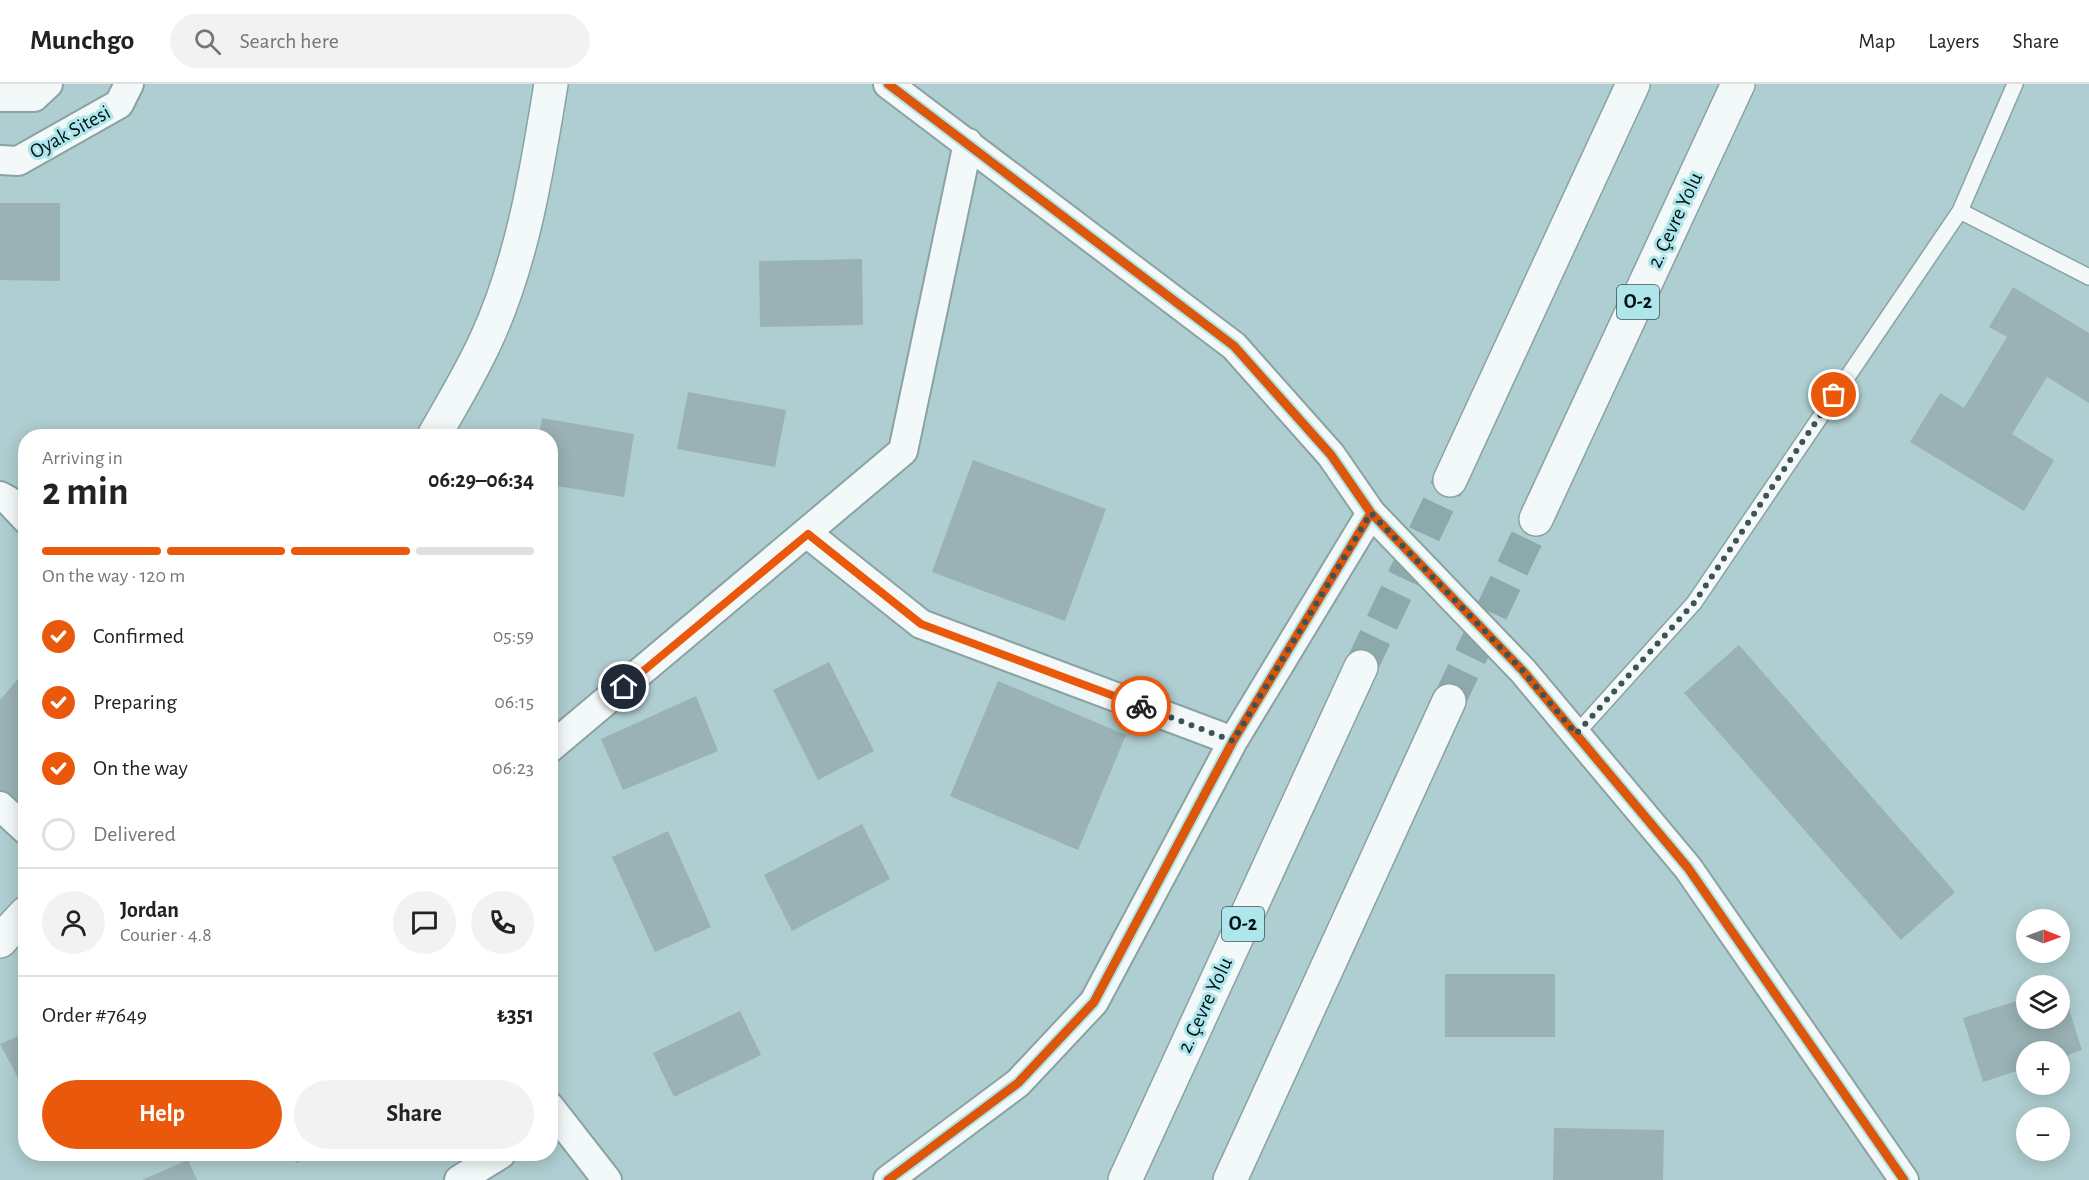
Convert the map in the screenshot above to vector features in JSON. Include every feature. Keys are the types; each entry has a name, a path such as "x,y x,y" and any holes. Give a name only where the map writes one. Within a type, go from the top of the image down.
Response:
{"main road":[{"path":"438,429 486,340 506,287 523,230 551,84"},
{"path":"1450,480 1634,84"},
{"name":"2. Çevre Yolu","path":"1536,519 1738,84"},
{"name":"2. Çevre Yolu","path":"1125,1180 1361,667"},
{"path":"1230,1180 1449,701"},
{"path":"0,941 18,922"}],"street":[{"path":"0,96 34,97 48,84"},
{"name":"Oyak Sitesi","path":"0,160 18,161 119,104 129,84"},
{"path":"888,84 1234,346 1331,455 1371,513 1523,671 1688,868 1904,1180"},
{"path":"558,741 808,534 903,451 968,143"},
{"path":"0,496 18,511"},
{"path":"888,1180 1018,1083 1094,1002 1233,741 1371,513"},
{"path":"808,534 921,624 1233,741"},
{"path":"0,806 18,823"},
{"path":"558,1121 607,1180"},
{"path":"459,1180 490,1161"}],"lane":[{"path":"1576,734 1694,603 1960,211 2015,84"},
{"path":"1960,211 2089,277"}],"building":[{"path":"0,203 60,203 60,281 0,280"},
{"path":"862,259 863,325 760,327 759,261"},
{"path":"2013,287 2089,333 2089,403 2047,377 2012,434 2054,460 2024,511 1910,442 1940,393 1964,408 2007,337 1989,327"},
{"path":"688,392 786,410 775,467 677,449"},
{"path":"542,418 634,434 624,497 558,486 558,429 540,429"},
{"path":"973,460 1106,509 1065,621 932,572"},
{"path":"1739,645 1955,892 1901,940 1684,693"},
{"path":"829,662 874,751 818,780 773,690"},
{"path":"18,679 18,807 0,794 0,700"},
{"path":"998,681 1126,735 1078,850 950,796"},
{"path":"696,696 718,751 623,790 601,739"},
{"path":"862,824 890,879 792,931 764,875"},
{"path":"668,831 711,927 655,952 612,857"},
{"path":"1445,974 1555,974 1555,1037 1445,1037"},
{"path":"2016,1001 2016,1029 2070,1029 2070,1012 2082,1050 2070,1054 2070,1041 2016,1041 2016,1071 1983,1082 1963,1018"},
{"path":"740,1011 761,1055 674,1097 653,1053"},
{"path":"18,1036 18,1078 0,1044"},
{"path":"1554,1128 1664,1130 1663,1180 1553,1180"},
{"path":"188,1161 197,1180 142,1180"}],"tunnel":[{"path":"1361,667 1450,480"},
{"path":"1449,701 1536,519"}],"cycle path":[{"path":"888,84 1234,346 1331,455 1371,513 1523,671 1688,868 1904,1180"},
{"path":"888,1180 1018,1083 1094,1002 1233,741 1371,513"}],"way so far":[{"path":"1141,706 1233,741 1371,513 1523,671 1576,734 1694,603 1834,395"}],"route":[{"path":"624,687 808,534 921,624 1141,706"}]}
